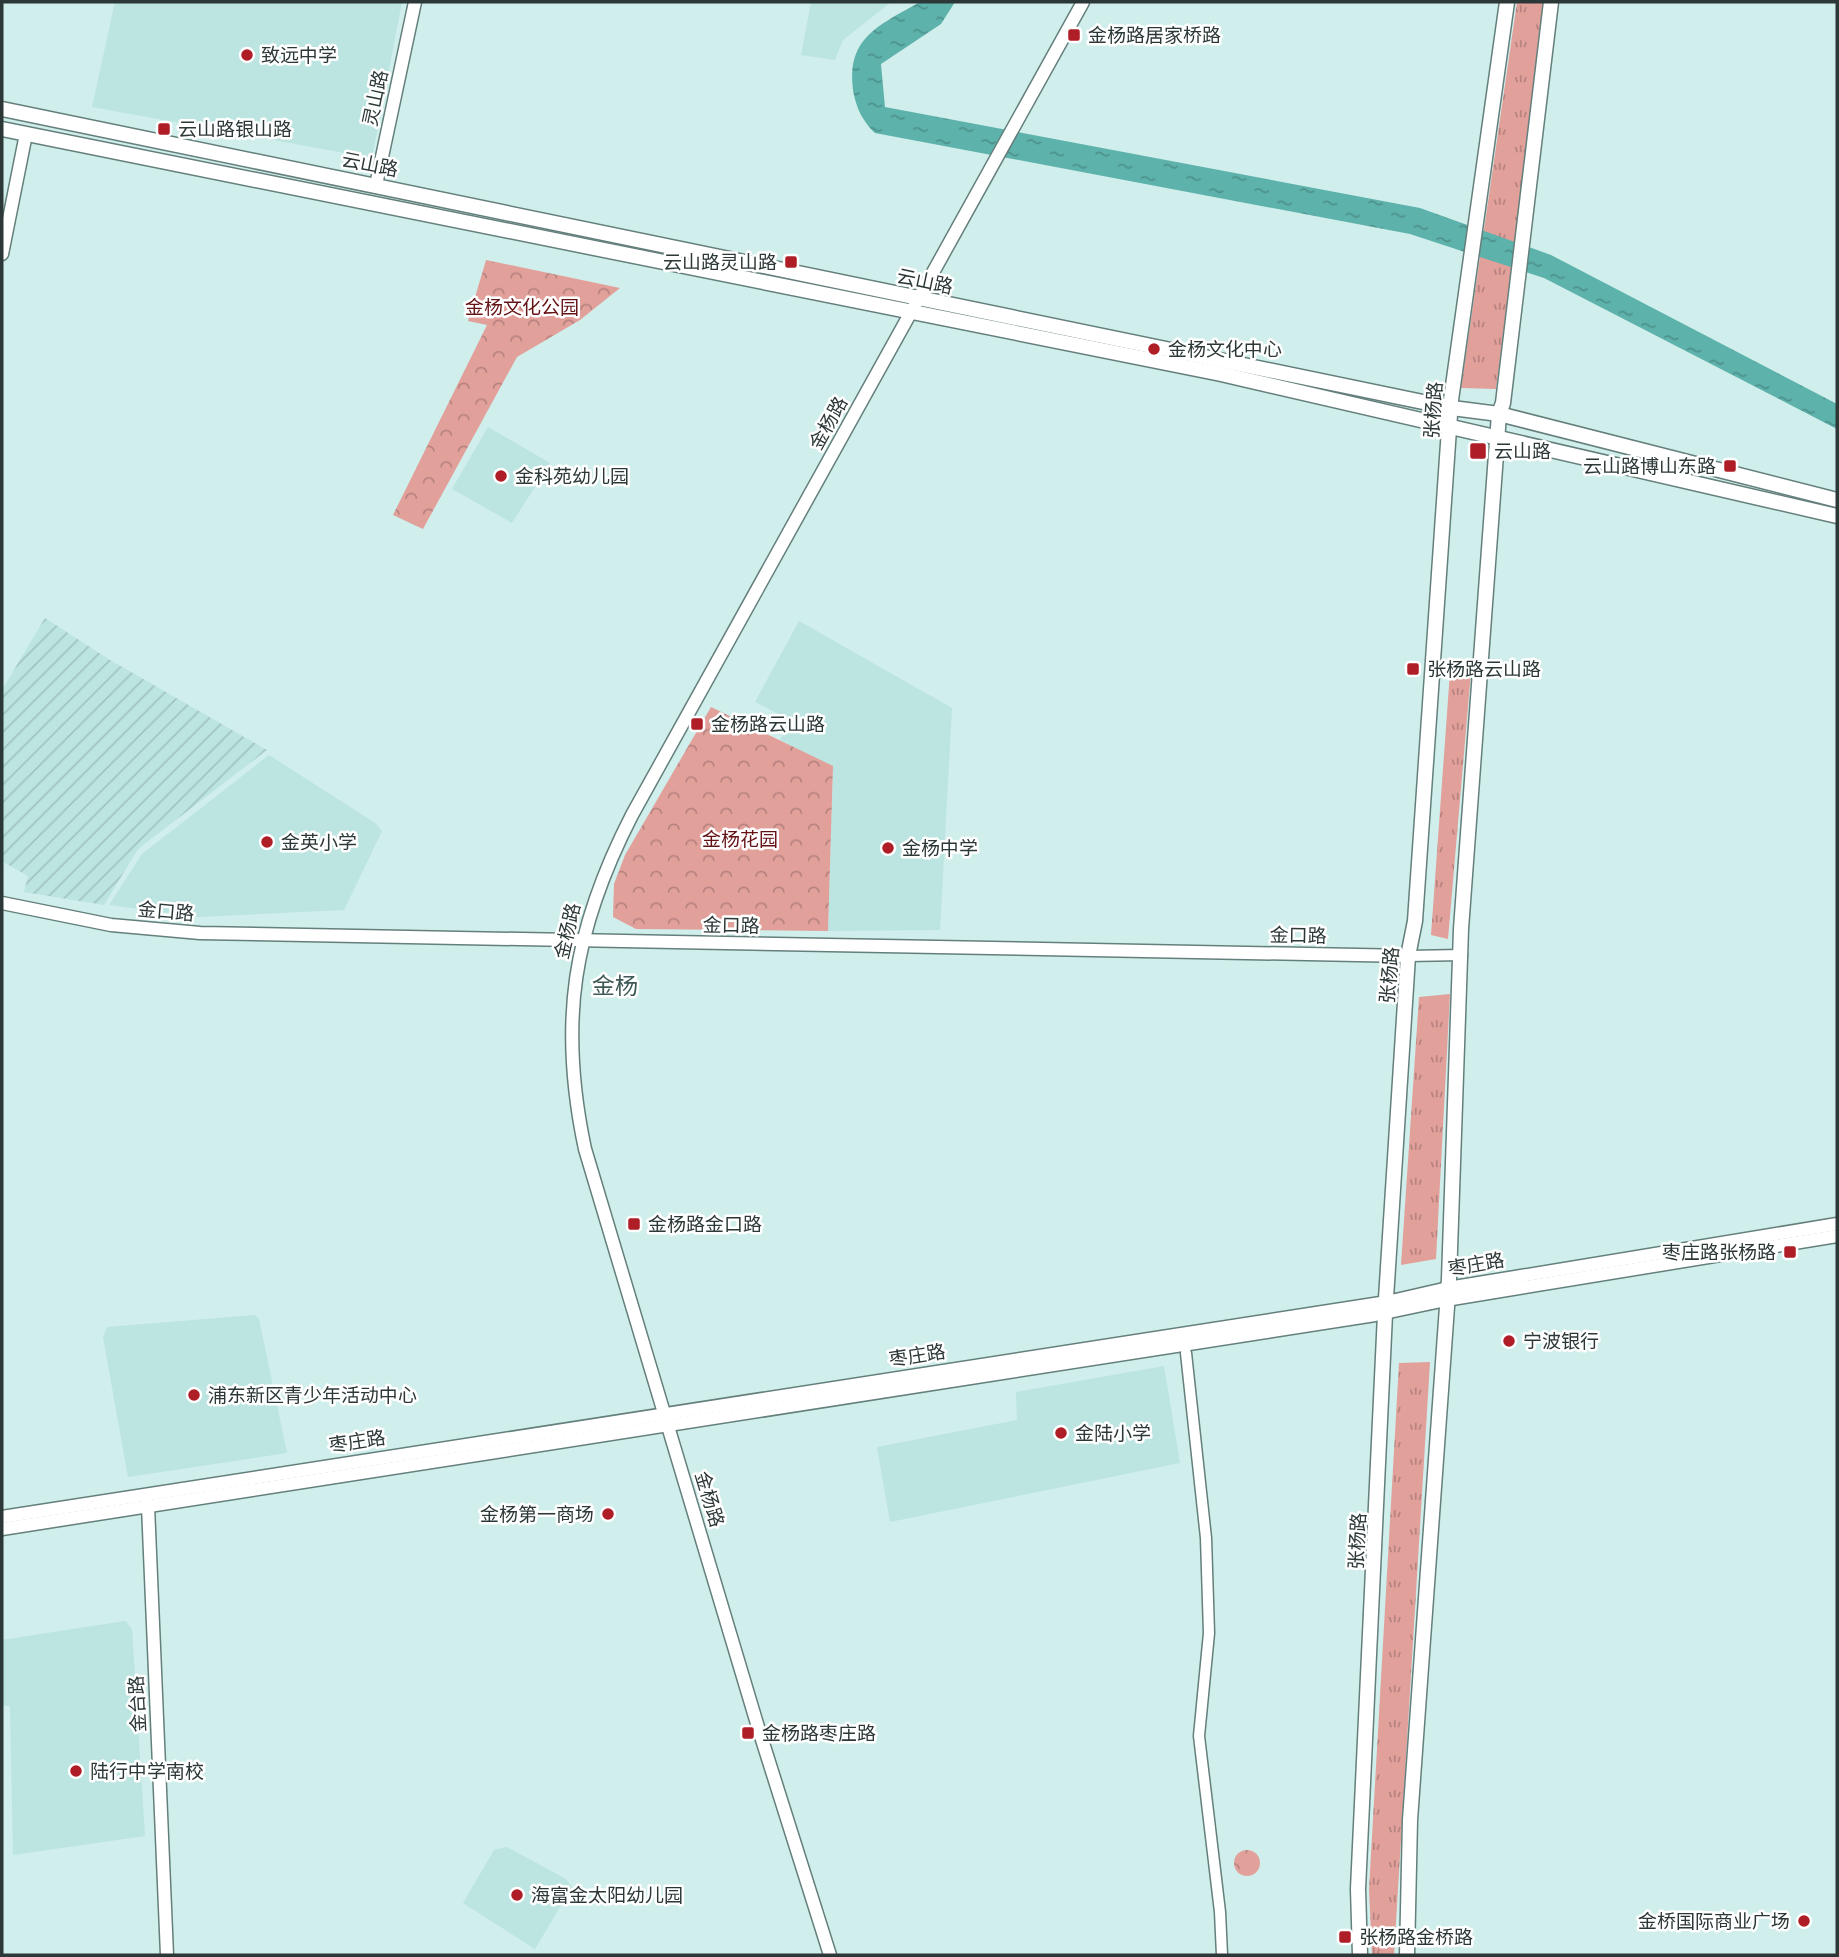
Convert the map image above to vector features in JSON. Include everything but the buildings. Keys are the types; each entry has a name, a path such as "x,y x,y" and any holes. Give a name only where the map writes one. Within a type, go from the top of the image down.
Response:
{"main road":[{"name":"张杨路","path":"1360,1955 1359,1889 1386,1308 1408,956 1415,921 1452,408 1507,2"},
{"path":"1407,1955 1410,1820 1447,1294 1461,929 1499,414 1503,403 1551,2"},
{"name":"云山路","path":"2,109 31,112 376,185 1451,424 1837,516"},
{"name":"云山路","path":"2,129 1452,408 1499,414 1837,500"}],"street":[{"name":"灵山路","path":"374,202 415,2"},
{"name":"金杨路","path":"830,1955 585,1149 574,1099 572,1025 582,942 593,900 632,815 1083,2"},
{"path":"2,254 31,112"},
{"name":"金口路","path":"2,903 153,930 582,942 1462,956"},
{"name":"枣庄路","path":"2,1517 147,1500 1386,1308 1447,1294 1837,1224"},
{"name":"枣庄路","path":"1447,1294 1837,1236"},
{"path":"1186,1353 1206,1538 1209,1633 1199,1736 1220,1912 1222,1955"},
{"name":"枣庄路","path":"2,1529 147,1500"},
{"name":"金台路","path":"147,1500 167,1955"}],"shaded area":[{"name":"致远中学","path":"115,2 402,2 372,158 92,107"},
{"path":"811,2 891,2 843,40 835,60 801,55"},
{"name":"金科苑幼儿园","path":"488,427 550,463 512,523 452,489"},
{"path":"45,618 110,660 267,750 138,849 104,905 24,892 28,876 2,861 2,690"},
{"name":"金杨中学","path":"799,621 952,708 940,930 828,931 833,767 780,740 791,720 755,702"},
{"name":"金英小学","path":"269,755 375,823 382,831 344,910 199,917 109,905 142,854"},
{"name":"浦东新区青少年活动中心","path":"255,1315 259,1319 287,1453 128,1477 103,1337 107,1327"},
{"name":"金陆小学","path":"1164,1366 1180,1463 890,1522 877,1447 1017,1420 1016,1392"},
{"name":"陆行中学南校","path":"125,1621 132,1629 145,1836 13,1855 10,1706 2,1706 2,1640"},
{"name":"海富金太阳幼儿园","path":"507,1847 566,1879 572,1887 535,1949 463,1903 494,1850"}],"green space":[{"path":"1517,2 1547,2 1496,389 1461,388"},
{"name":"金杨文化公园","path":"486,260 620,288 580,320 517,357 423,529 393,515 487,325 468,321"},
{"path":"1450,672 1471,672 1448,939 1431,935"},
{"name":"金杨花园","path":"711,707 833,766 828,931 636,929 613,917 614,884 625,855"},
{"path":"1450,994 1436,1259 1401,1265 1419,997"},
{"path":"1430,1362 1394,1955 1372,1955 1369,1889 1399,1363"},
{"path":"1247,1850 1256,1854 1260,1863 1256,1872 1247,1876 1238,1872 1234,1863 1238,1854"}],"water":[{"path":"920,2 955,2 941,24 881,64 885,107 1420,208 1551,255 1837,404 1837,429 1544,278 1410,234 875,133 863,119 854,96 852,72 855,57 861,45 879,26"}],"place":[{"name":"金杨路居家桥路","path":"1074,35"},
{"name":"致远中学","path":"247,55"},
{"name":"云山路银山路","path":"164,129"},
{"name":"云山路灵山路","path":"791,262"},
{"name":"金杨文化中心","path":"1154,349"},
{"name":"云山路","path":"1478,451"},
{"name":"云山路博山东路","path":"1730,466"},
{"name":"金科苑幼儿园","path":"501,476"},
{"name":"张杨路云山路","path":"1413,669"},
{"name":"金杨路云山路","path":"697,724"},
{"name":"金英小学","path":"267,842"},
{"name":"金杨中学","path":"888,848"},
{"name":"金杨路金口路","path":"634,1224"},
{"name":"枣庄路张杨路","path":"1790,1252"},
{"name":"宁波银行","path":"1509,1341"},
{"name":"浦东新区青少年活动中心","path":"194,1395"},
{"name":"金陆小学","path":"1061,1433"},
{"name":"金杨第一商场","path":"608,1514"},
{"name":"金杨路枣庄路","path":"748,1733"},
{"name":"陆行中学南校","path":"76,1771"},
{"name":"海富金太阳幼儿园","path":"517,1895"},
{"name":"金桥国际商业广场","path":"1804,1921"},
{"name":"张杨路金桥路","path":"1345,1937"}],"district":[{"name":"金杨","path":"615,986"}]}
